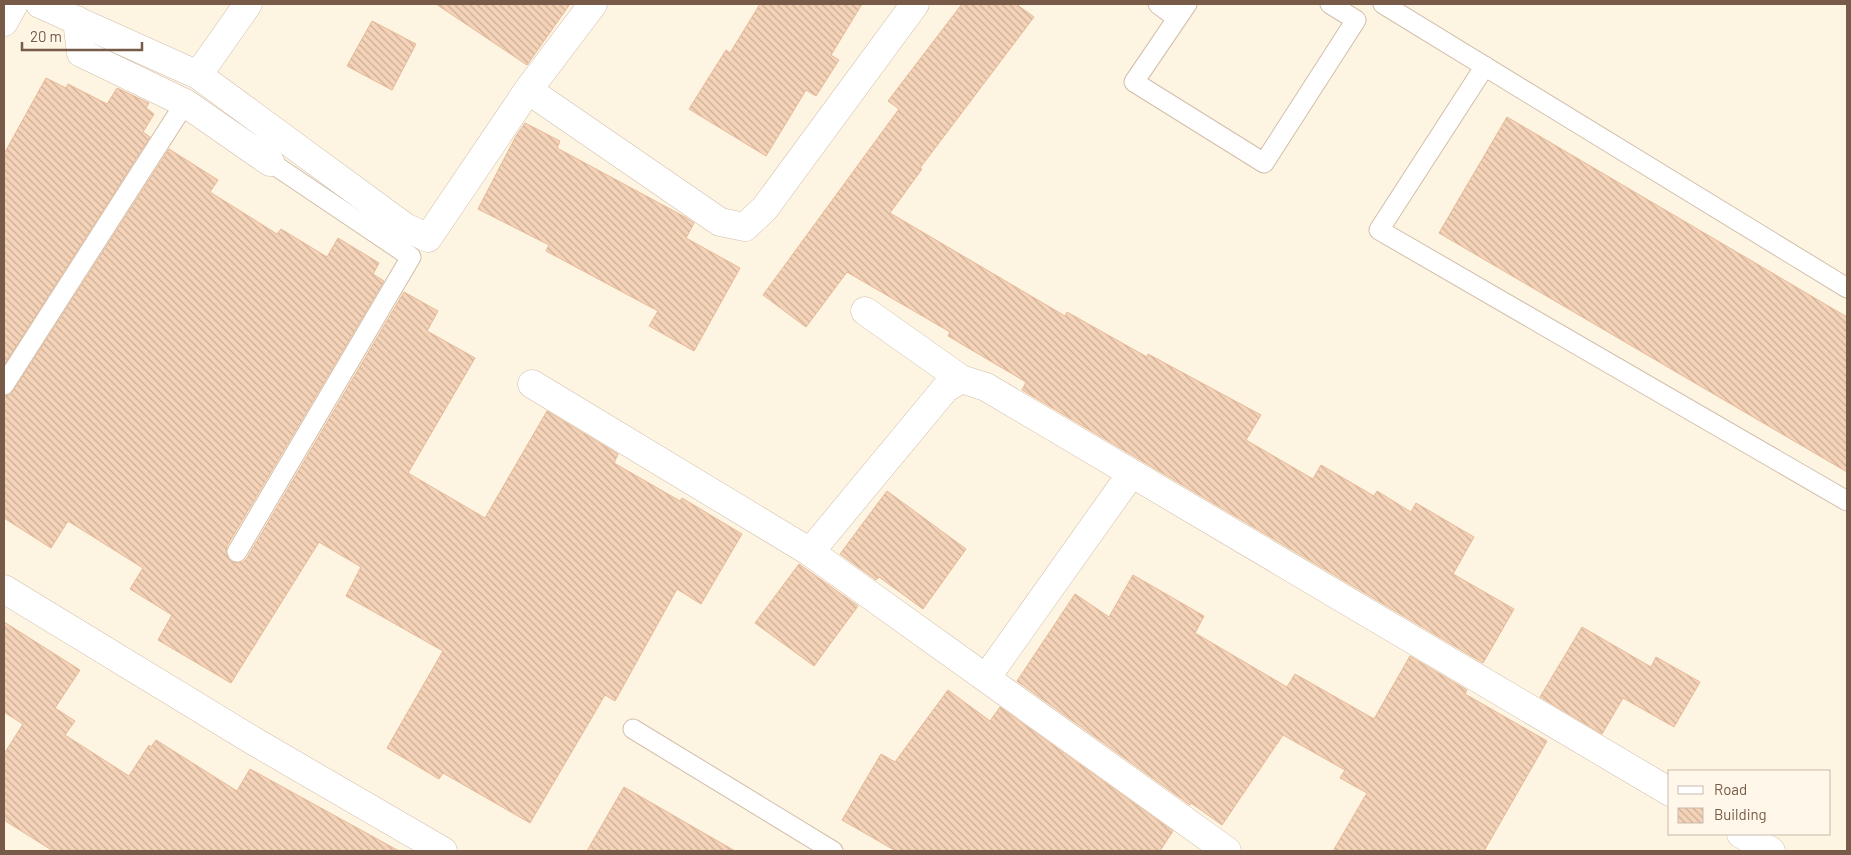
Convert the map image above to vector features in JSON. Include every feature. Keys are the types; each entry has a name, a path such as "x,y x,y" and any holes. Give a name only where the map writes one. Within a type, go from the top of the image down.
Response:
{"street":[{"path":"4,22 14,4"},
{"path":"40,4 198,75 405,227 428,238 528,90 593,4"},
{"path":"198,75 248,4"},
{"path":"528,90 720,222 745,227 765,208 915,4"},
{"path":"76,20 81,53 185,104 270,162"},
{"path":"865,311 961,378 986,387 1668,791"},
{"path":"810,552 945,389 961,378"},
{"path":"532,384 810,552 1227,851"},
{"path":"986,678 1131,474"},
{"path":"4,589 257,743 443,851"},
{"path":"1743,835 1771,851"}],"lane":[{"path":"1158,4 1182,11 1134,82 1264,163 1356,20 1330,4"},
{"path":"1383,4 1847,288"},
{"path":"1485,66 1379,230 1847,501"},
{"path":"4,385 185,104"},
{"path":"237,552 411,257 270,162"},
{"path":"633,728 833,851"}],"building":[{"path":"436,4 570,4 527,65"},
{"path":"760,4 862,4 831,55 839,60 816,96 806,90 766,156 689,109 726,50 730,53"},
{"path":"962,4 1016,4 1034,17 920,168 922,169 890,213 1065,316 1067,312 1147,357 1148,354 1261,415 1246,440 1313,479 1321,465 1374,496 1377,491 1411,512 1416,503 1474,537 1453,574 1514,609 1483,663 1022,390 1026,382 948,336 950,332 847,272 806,327 763,295 899,109 888,101"},
{"path":"372,21 416,44 392,90 347,66"},
{"path":"46,78 66,88 68,84 107,104 117,88 149,103 146,108 154,114 143,132 150,137 4,365 4,154"},
{"path":"1507,117 1847,317 1847,472 1439,233"},
{"path":"525,123 560,141 557,148 694,223 686,238 740,268 694,351 649,326 658,311 546,251 549,245 478,209 516,136"},
{"path":"169,149 218,180 210,192 277,234 281,229 327,257 338,238 379,263 373,274 384,281 227,546 226,552 231,561 243,562 247,558 404,292 438,311 427,331 475,358 408,473 485,518 547,411 618,454 614,463 680,501 682,498 742,534 701,604 677,589 615,701 605,695 530,823 443,773 439,779 387,748 443,651 346,596 361,567 319,542 231,683 158,640 172,615 130,589 143,568 68,521 51,548 4,518 4,396 10,395 13,391"},
{"path":"887,491 966,549 923,609 879,577 876,580 840,554"},
{"path":"799,564 858,606 814,666 755,623"},
{"path":"1133,575 1204,616 1195,633 1287,687 1295,674 1374,719 1410,656 1467,690 1465,694 1547,741 1484,851 1333,851 1367,793 1340,778 1345,770 1283,735 1222,825 1191,803 1190,805 1017,681 1075,594 1109,617"},
{"path":"4,622 80,670 55,708 75,721 65,735 129,776 149,745 151,747 156,740 237,791 250,769 399,851 53,851 4,820 4,754 23,724 4,712"},
{"path":"1582,627 1651,667 1656,657 1700,682 1674,727 1623,698 1602,734 1540,697"},
{"path":"948,690 990,721 1000,707 1173,831 1160,851 896,851 842,820 881,754 895,762"},
{"path":"624,787 735,851 587,851"}]}
